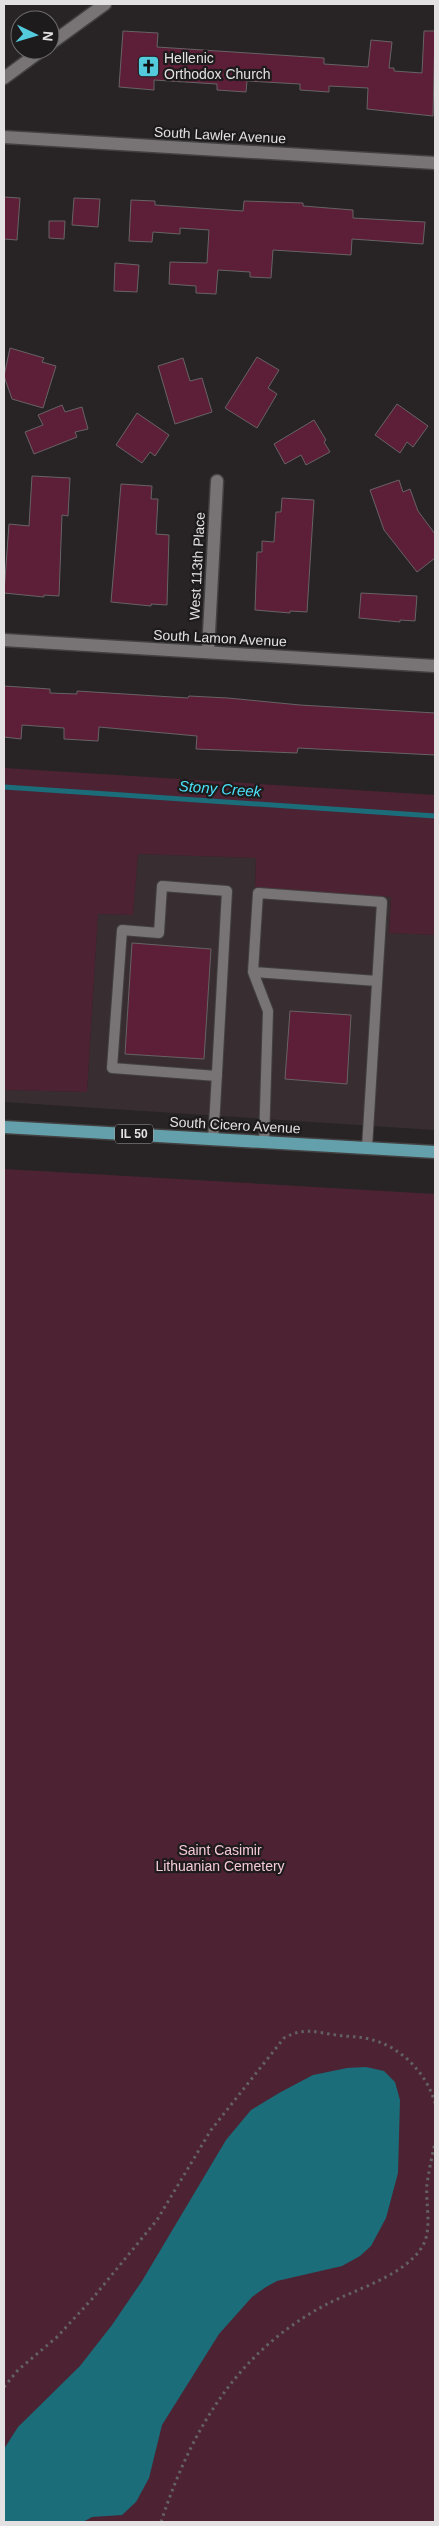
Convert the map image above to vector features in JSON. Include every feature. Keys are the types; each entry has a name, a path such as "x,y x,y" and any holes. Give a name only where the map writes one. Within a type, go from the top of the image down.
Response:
{"main road":[{"name":"South Cicero Avenue","path":"4,1127 435,1152"}],"street":[{"path":"60,37 105,4"},
{"path":"4,78 28,60"},
{"name":"South Lawler Avenue","path":"4,137 435,163"},
{"name":"West 113th Place","path":"208,652 217,481"},
{"name":"South Lamon Avenue","path":"4,640 435,666"}],"lane":[{"path":"213,1139 217,1076 227,891 162,886 159,933 122,930 112,1068 217,1076"},
{"path":"264,1142 268,1011 253,972 258,893 382,902 367,1148"},
{"path":"253,972 377,981"}],"path":[{"path":"4,2387 18,2370 57,2337 92,2299 157,2220 211,2130 284,2038 297,2031 309,2030 374,2040 391,2048 412,2062 427,2083 435,2103"},
{"path":"161,2522 190,2448 212,2408 237,2374 264,2348 294,2326 327,2304 401,2268 414,2258 424,2246 427,2228 427,2184 435,2143"}],"shaded area":[{"path":"138,854 256,858 255,889 391,897 389,933 435,935 435,1130 4,1102 4,1090 87,1092 98,914 133,915"}],"green space":[{"path":"4,768 435,795 435,935 389,933 391,897 255,889 256,858 138,854 133,915 98,914 87,1092 4,1090"},
{"name":"Saint Casimir Lithuanian Cemetery","path":"4,1169 435,1194 435,2522 4,2522"}],"water":[{"path":"366,2067 384,2071 395,2082 400,2100 398,2173 386,2218 371,2246 360,2256 342,2266 277,2281 252,2297 219,2334 162,2425 149,2478 136,2502 122,2515 92,2517 83,2522 4,2522 4,2449 18,2427 80,2366 112,2325 142,2281 226,2140 251,2110 313,2075 347,2068"}],"building":[{"path":"123,31 158,33 157,47 324,58 324,64 368,67 371,40 392,42 389,68 394,68 394,71 422,73 424,31 435,31 433,116 367,109 368,88 329,86 329,92 300,90 300,84 247,81 246,92 217,90 217,84 154,80 154,90 119,87"},
{"path":"4,197 20,198 17,240 4,239"},
{"path":"74,198 100,199 98,227 72,225"},
{"path":"131,200 155,201 155,205 243,211 244,201 303,203 303,206 353,210 353,218 425,222 423,244 352,239 351,255 273,250 271,278 250,277 250,272 218,270 216,294 196,293 196,286 169,284 170,262 207,263 209,230 180,228 180,234 153,232 152,242 129,241"},
{"path":"49,221 65,221 64,239 49,238"},
{"path":"115,263 139,265 137,292 114,291"},
{"path":"10,348 44,358 42,362 56,366 43,408 12,399 4,376"},
{"path":"257,357 279,370 268,388 277,394 257,428 225,408"},
{"path":"183,358 190,381 202,378 212,412 175,424 158,366"},
{"path":"397,404 428,426 413,447 407,442 400,453 375,435"},
{"path":"62,405 65,412 82,407 88,429 75,432 77,437 34,454 25,432 43,425 38,415"},
{"path":"137,413 169,435 155,456 150,452 142,463 116,445"},
{"path":"314,420 326,440 324,442 330,452 306,465 301,455 285,464 274,444"},
{"path":"32,476 70,478 68,516 62,515 59,596 44,595 44,597 4,593 9,524 29,526"},
{"path":"399,480 403,492 410,489 418,511 435,534 435,558 417,572 384,530 370,490"},
{"path":"121,484 152,486 151,499 158,499 156,534 169,535 167,605 151,604 151,606 111,602"},
{"path":"282,498 314,500 307,612 290,611 290,613 255,610 257,552 262,552 262,541 274,542 276,512 281,512"},
{"path":"361,593 417,596 415,621 400,620 400,622 359,618"},
{"path":"4,686 50,689 50,693 77,694 77,691 188,698 189,696 228,698 300,705 435,713 435,755 298,748 297,753 196,749 197,736 99,727 98,741 64,739 64,728 22,725 21,739 4,737"},
{"path":"132,943 211,949 204,1059 125,1054"},
{"path":"290,1011 351,1015 347,1084 285,1079"}],"waterway":[{"name":"Stony Creek","path":"4,787 435,816"}],"place":[{"name":"Hellenic Orthodox Church","path":"148,66"}]}
